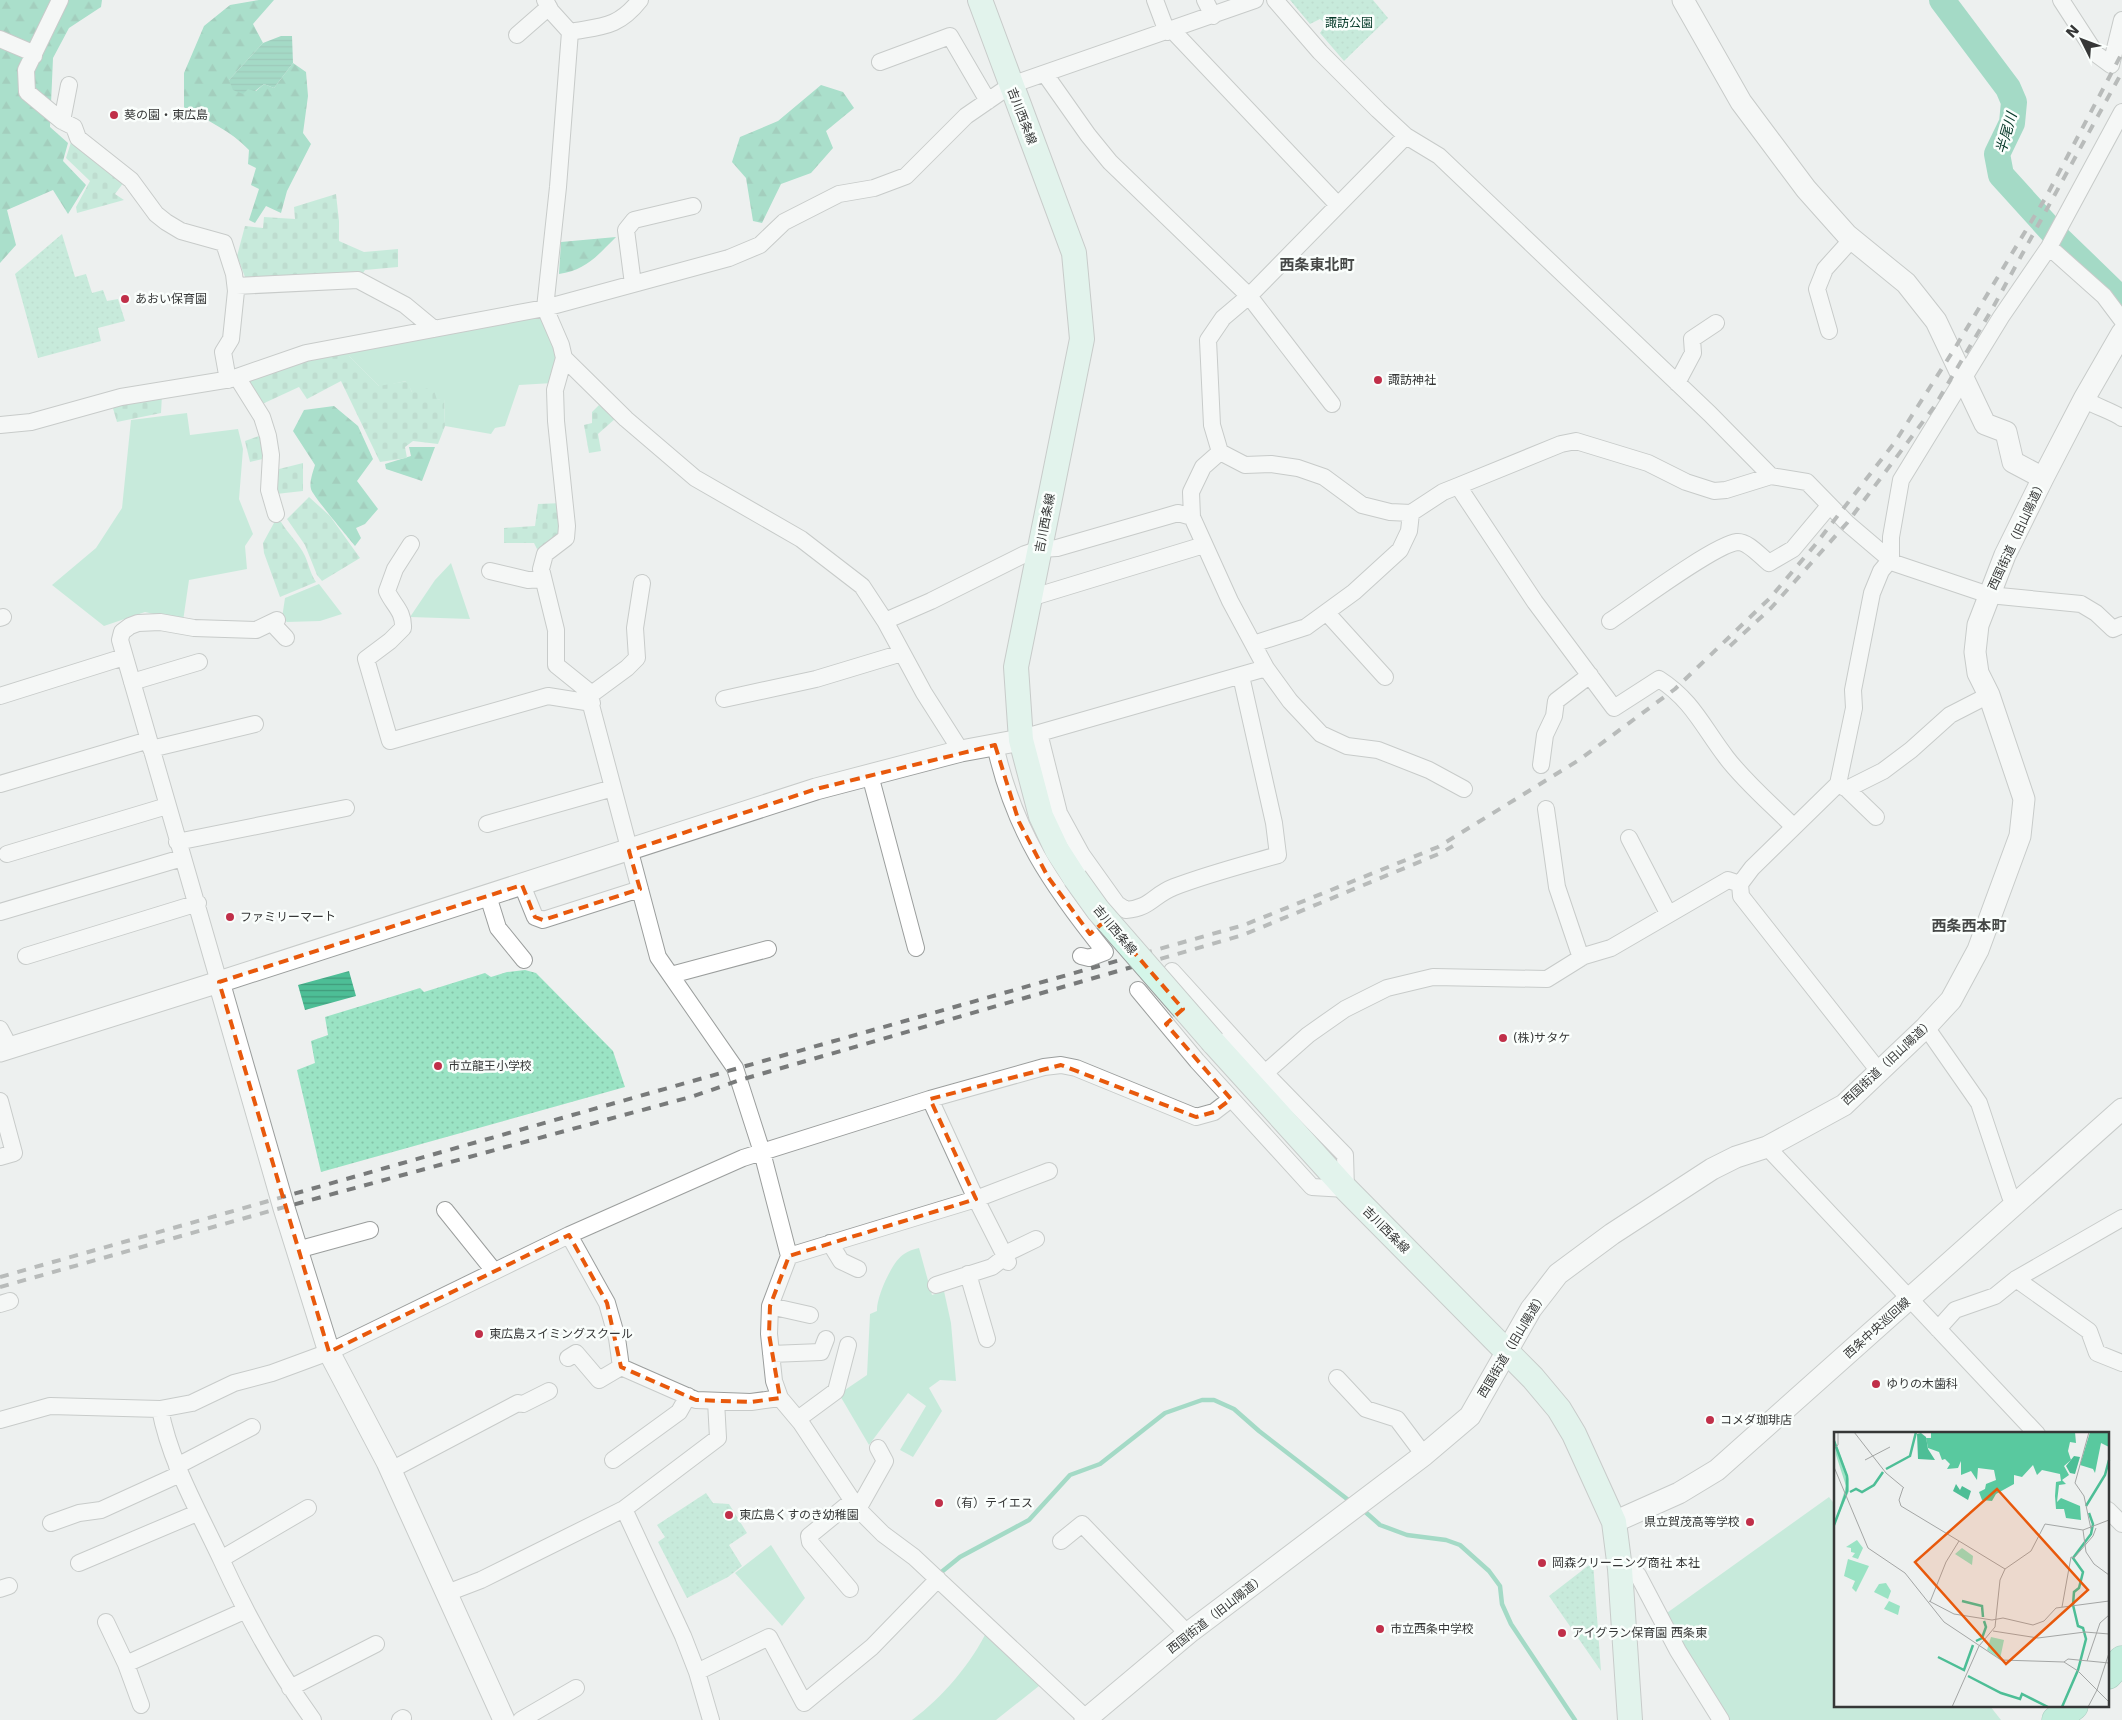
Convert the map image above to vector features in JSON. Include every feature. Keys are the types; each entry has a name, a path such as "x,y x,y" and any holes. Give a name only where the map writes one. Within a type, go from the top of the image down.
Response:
{"highway":[{"path":"2110,1673 2122,1660"},
{"path":"2056,1720 2071,1708"}],"main road":[{"name":"吉川西条線","path":"980,0 1074,253 1082,339 1016,666 1030,736 1041,816 1058,850 1098,910 1213,1042 1346,1189 1533,1378 1558,1409 1588,1461 1614,1522 1620,1569 1630,1720"}],"street":[{"path":"60,0 26,70 27,92 62,121 74,127 78,138 131,180 156,214 181,231 224,244 236,286 231,339 223,352 233,378 262,417 271,455 269,490 276,514"},
{"path":"570,32 614,24 631,12 640,0"},
{"path":"1155,0 1170,31 1338,204"},
{"path":"1205,0 1213,16"},
{"path":"0,425 31,422 121,397 233,378 306,353 545,308 729,258 760,246 784,222 839,194 874,188 906,176 966,116 1011,85 1255,0"},
{"path":"1275,0 1320,52 1406,136 1439,156 1771,476"},
{"path":"1683,0 1741,102 1806,189 1852,239 1906,282 1936,321 1965,377 1985,424 2006,432 2014,462 2043,478"},
{"path":"2061,0 2096,54 2111,65 2122,20"},
{"path":"518,35 547,4 570,32 558,187 545,308 561,345 564,358 555,390 556,421 568,526 566,538 545,554 541,569 556,630 556,665 587,690 658,957 735,1068 762,1152 789,1256 770,1306 768,1334 774,1381 780,1398 798,1420 855,1505 883,1534 914,1557 938,1579 1086,1720"},
{"path":"880,62 950,36 988,101"},
{"path":"0,39 28,51 34,56"},
{"path":"1045,74 1088,135 1110,162 1249,296 1332,404"},
{"path":"62,121 69,85"},
{"path":"1842,786 1854,708 1853,690 1872,593 1880,571 1890,559 1901,480 2001,317 2049,248 2122,112"},
{"path":"1406,136 1249,296 1223,318 1208,340 1212,425 1220,452 1244,465 1271,464 1298,468 1324,477 1362,505 1390,512 1411,513 1443,492 1561,444 1576,441 1648,462 1686,482 1714,491 1726,490 1771,476 1807,482 1829,506 1894,563 1989,595 2081,604 2096,613 2113,629 2122,625"},
{"path":"633,284 626,230 634,220 693,206"},
{"path":"1829,331 1817,289 1825,269 1852,239"},
{"path":"2049,248 2104,296 2122,320"},
{"path":"236,286 358,280 405,305 434,329"},
{"path":"1676,383 1693,353 1692,339 1716,323"},
{"name":"西国街道（旧山陽道）","path":"1086,1720 1188,1634 1424,1455 1470,1416 1531,1309 1558,1274 1612,1234 1712,1169 1736,1157 1767,1147 1844,1105 1878,1070 1926,1027 1951,1000 1978,950 2020,836 2024,799 1989,695 1978,673 1975,652 1978,625 2005,555 2084,399 2122,333"},
{"path":"564,358 626,419 695,478 800,539 862,586 885,621 924,693 961,751"},
{"path":"2084,399 2100,409 2112,412 2122,418"},
{"path":"1220,452 1203,467 1191,492 1192,518 1266,668 1290,700 1321,734 1347,746 1378,750 1429,770 1464,789"},
{"path":"1458,486 1535,602 1614,708 1659,679 1674,689 1689,703 1727,758 1792,826"},
{"path":"1610,621 1716,550 1738,542 1744,543 1769,563 1792,548 1829,506"},
{"path":"885,621 1040,550 1057,548 1178,513 1192,518"},
{"path":"1253,644 1297,630 1327,613 1400,550 1409,531 1411,513"},
{"path":"411,544 395,569 387,590 400,610 404,619 404,628 366,659 390,740 548,696 590,699 637,658 635,628 642,583"},
{"path":"1030,598 1204,545"},
{"path":"490,571 528,580 543,579"},
{"path":"1327,613 1385,677"},
{"path":"286,638 275,621 256,630 194,628 160,622 138,623 130,626 122,632 120,640 177,842 198,902 219,982 297,1250 329,1352 391,1470 504,1720"},
{"path":"724,700 816,679 902,653"},
{"path":"0,696 124,657"},
{"path":"132,682 200,662"},
{"path":"0,1029 5,1049 629,851 816,789 961,751 996,745 1030,736 1266,668"},
{"path":"1542,764 1545,735 1554,716 1556,701 1590,675"},
{"path":"1030,736 1059,813 1082,855 1122,907 1126,910 1138,909 1147,906 1172,888 1278,855 1274,823 1241,676"},
{"path":"1878,1070 1741,896 1740,884 1752,868 1792,826 1842,786 1884,771 1950,715 1989,695"},
{"path":"0,784 150,745 255,724"},
{"path":"996,745 1019,822 1031,848 1058,892 1105,952 1089,958 1080,956"},
{"path":"870,775 916,948"},
{"path":"1842,786 1876,816"},
{"path":"487,824 613,788"},
{"path":"7,854 167,806"},
{"path":"177,842 346,808"},
{"path":"1546,809 1557,887 1581,958"},
{"path":"1629,838 1668,913"},
{"path":"0,912 182,858"},
{"path":"1265,1073 1308,1035 1345,1009 1386,988 1433,977 1547,979 1581,958 1610,948 1728,880 1740,884"},
{"path":"522,885 535,917 543,920 640,889"},
{"path":"488,896 498,928 524,960"},
{"path":"26,956 198,902"},
{"path":"1090,934 1122,907"},
{"path":"671,976 768,949"},
{"path":"1138,990 1231,1099 1312,1186 1346,1189 1345,1155 1265,1073 1172,972"},
{"path":"1166,1024 1196,998"},
{"path":"1926,1027 1979,1103 2010,1196 2015,1203"},
{"path":"0,1420 50,1406 160,1408 192,1403 234,1383 272,1373 329,1352 570,1235 762,1152 930,1099 1044,1067 1061,1065 1076,1068 1196,1117 1214,1112 1231,1099"},
{"path":"930,1099 976,1199 1006,1257"},
{"path":"0,1101 14,1153 0,1157"},
{"name":"西条中央巡回線","path":"1614,1522 1679,1493 1717,1470 2122,1109"},
{"path":"1767,1147 2035,1432"},
{"path":"789,1256 976,1199 1049,1171"},
{"path":"445,1210 494,1271"},
{"path":"1938,1329 1955,1310 1995,1296 2016,1278 2122,1218"},
{"path":"297,1250 370,1230"},
{"path":"570,1235 607,1304 617,1338 621,1367"},
{"path":"936,1285 992,1267 1036,1239"},
{"path":"830,1243 841,1261 858,1269"},
{"path":"968,1274 987,1340"},
{"path":"2016,1278 2089,1331 2097,1353 2122,1363"},
{"path":"770,1306 810,1315"},
{"path":"771,1354 821,1352 826,1339"},
{"path":"798,1420 836,1390 848,1345"},
{"path":"568,1358 576,1353 599,1380 621,1367"},
{"path":"621,1367 696,1400 751,1402 780,1398"},
{"path":"1337,1378 1366,1409 1396,1420 1424,1455"},
{"path":"391,1470 518,1403 523,1404 548,1391"},
{"path":"613,1460 679,1412 688,1396"},
{"path":"447,1593 481,1580 624,1510 718,1438 716,1401"},
{"path":"160,1408 163,1426 179,1470 197,1513 221,1559 244,1611 290,1688 313,1720"},
{"path":"50,1522 79,1513 101,1510 179,1470 252,1427"},
{"path":"850,1589 810,1542 809,1536 855,1505 886,1461 878,1448"},
{"path":"221,1559 308,1508"},
{"path":"624,1510 697,1672 711,1720"},
{"path":"2110,1512 2122,1524"},
{"path":"79,1563 197,1513"},
{"path":"1061,1541 1082,1524 1188,1634"},
{"path":"1620,1569 1631,1570 1638,1575 1678,1651 1721,1720"},
{"path":"697,1672 769,1637 804,1703 872,1647 938,1579"},
{"path":"126,1664 244,1611"},
{"path":"106,1622 126,1664 141,1705"},
{"path":"290,1688 376,1644"},
{"path":"521,1720 576,1688"}],"highlighted area":[{"path":"995,745 1019,822 1048,877 1090,934 1106,920 1183,1009 1166,1024 1231,1099 1214,1112 1196,1117 1061,1065 930,1099 976,1199 789,1256 770,1306 769,1334 780,1398 751,1402 696,1400 621,1367 607,1303 569,1235 329,1352 219,982 522,885 535,917 543,920 640,889 629,851 816,789"}],"green space":[{"path":"0,0 102,0 101,7 69,28 53,58 50,127 68,143 63,161 86,185 68,214 53,190 7,210 16,245 0,263"},
{"path":"259,0 274,0 253,24 263,43 229,80 256,91 264,84 274,88 293,63 306,72 308,96 303,133 311,144 287,191 281,213 266,206 255,223 249,220 259,189 251,185 256,168 248,164 249,150 227,132 184,108 184,73 204,26 230,5"},
{"name":"諏訪公園","path":"1290,0 1373,0 1388,18 1344,61 1320,33 1326,24 1320,19 1310,24"},
{"path":"821,85 843,92 854,108 826,131 833,148 811,173 781,184 762,223 753,221 746,178 732,162 740,137 778,121"},
{"path":"72,139 124,182 115,194 124,200 77,213 76,207 90,181 66,158"},
{"path":"336,194 339,241 364,252 398,249 398,267 365,270 363,273 245,277 237,256 245,226 263,228 264,217 295,219 294,207"},
{"path":"62,234 75,277 86,274 92,293 103,290 107,301 118,299 125,321 98,328 101,341 38,358 15,274"},
{"path":"616,237 584,266 559,274 561,242"},
{"path":"541,314 558,359 553,383 519,385 505,426 495,428 491,434 445,426 444,399 437,400 412,392 406,381 380,387 349,356 349,348"},
{"path":"349,348 349,356 379,386 407,381 412,392 433,387 437,400 444,398 445,426 438,444 413,441 405,447 407,458 380,462 341,381 307,399 299,387 260,405 243,379"},
{"path":"162,395 161,413 117,422 112,405"},
{"path":"599,405 616,418 598,434 601,451 589,453 584,425 592,423 592,412"},
{"path":"334,406 358,426 373,459 357,481 378,509 365,524 356,528 361,538 355,546 313,493 310,483 315,465 293,431 304,410"},
{"path":"187,413 190,435 238,429 243,449 239,499 253,534 245,546 247,569 189,580 183,621 145,612 104,626 52,585 96,548 122,508 131,420"},
{"path":"262,435 267,458 250,462 245,441"},
{"path":"409,447 435,447 422,481 386,469 385,464 411,456"},
{"path":"303,463 303,491 276,494 275,470"},
{"path":"309,497 330,516 360,558 322,581 317,575 305,545 287,519"},
{"path":"563,503 563,538 537,549 534,543 504,543 504,528 535,526 538,504"},
{"path":"275,521 281,522 300,547 316,582 280,597 264,553 263,543"},
{"path":"451,563 470,619 410,617 435,580"},
{"path":"319,584 342,614 320,621 287,622 282,618 285,598"},
{"name":"市立龍王小学校","path":"525,970 536,973 613,1051 625,1087 321,1172 297,1070 315,1063 311,1041 328,1035 325,1017 420,988 424,992 485,973 491,977 507,972"},
{"path":"919,1248 932,1295 944,1291 951,1323 956,1381 940,1380 929,1388 942,1411 913,1457 900,1450 926,1406 908,1393 869,1445 839,1394 867,1375 870,1314 877,1311 882,1289 899,1258 911,1250"},
{"path":"706,1493 713,1503 729,1504 747,1533 729,1545 742,1566 728,1577 687,1598 658,1542 665,1537 657,1525"},
{"path":"1829,1497 1834,1503 1834,1708 1992,1708 2001,1720 1725,1720 1664,1615"},
{"path":"771,1545 805,1598 782,1626 735,1573"},
{"path":"1593,1562 1601,1671 1549,1596"},
{"path":"988,1629 1044,1682 996,1720 912,1720 935,1701 955,1679 973,1655"}],"shaded area":[{"path":"281,36 292,36 293,63 274,88 264,84 255,91 248,89 243,94 233,90 229,80 263,43"},
{"path":"349,971 356,996 305,1010 298,985"}],"waterway":[{"name":"半尾川","path":"1942,0 2008,88 2014,102 2012,123 1997,154 2001,175 2058,238 2122,300"},
{"path":"939,1574 960,1557 1029,1520 1070,1475 1100,1464 1165,1413 1202,1400 1214,1400 1234,1409 1259,1431 1351,1502"},
{"path":"1362,1509 1380,1525 1407,1535 1446,1540 1460,1545 1489,1571 1500,1586 1502,1604 1511,1624 1575,1720"}],"railway":[{"path":"0,1277 1244,925 1438,847 1579,760 1675,689 1770,598 1815,545 1895,442 1955,348 2046,197 2122,53"},
{"path":"1730,646 1771,608 1847,523 1934,407 1991,311 2122,72"},
{"path":"0,1287 270,1211 694,1096 740,1080 1243,935 1441,853 1453,846"}],"place":[{"name":"葵の園・東広島","path":"114,115"},
{"name":"あおい保育園","path":"125,299"},
{"name":"諏訪神社","path":"1378,380"},
{"name":"ファミリーマート","path":"230,917"},
{"name":"(株)サタケ","path":"1503,1038"},
{"name":"市立龍王小学校","path":"438,1066"},
{"name":"東広島スイミングスクール","path":"479,1334"},
{"name":"ゆりの木歯科","path":"1876,1384"},
{"name":"コメダ珈琲店","path":"1710,1420"},
{"name":"（有）テイエス","path":"939,1503"},
{"name":"東広島くすのき幼稚園","path":"729,1515"},
{"name":"県立賀茂高等学校","path":"1750,1522"},
{"name":"岡森クリーニング商社 本社","path":"1542,1563"},
{"name":"市立西条中学校","path":"1380,1629"},
{"name":"アイグラン保育園 西条東","path":"1562,1633"}],"district":[{"name":"西条東北町","path":"1317,265"},
{"name":"西条西本町","path":"1969,926"}]}
